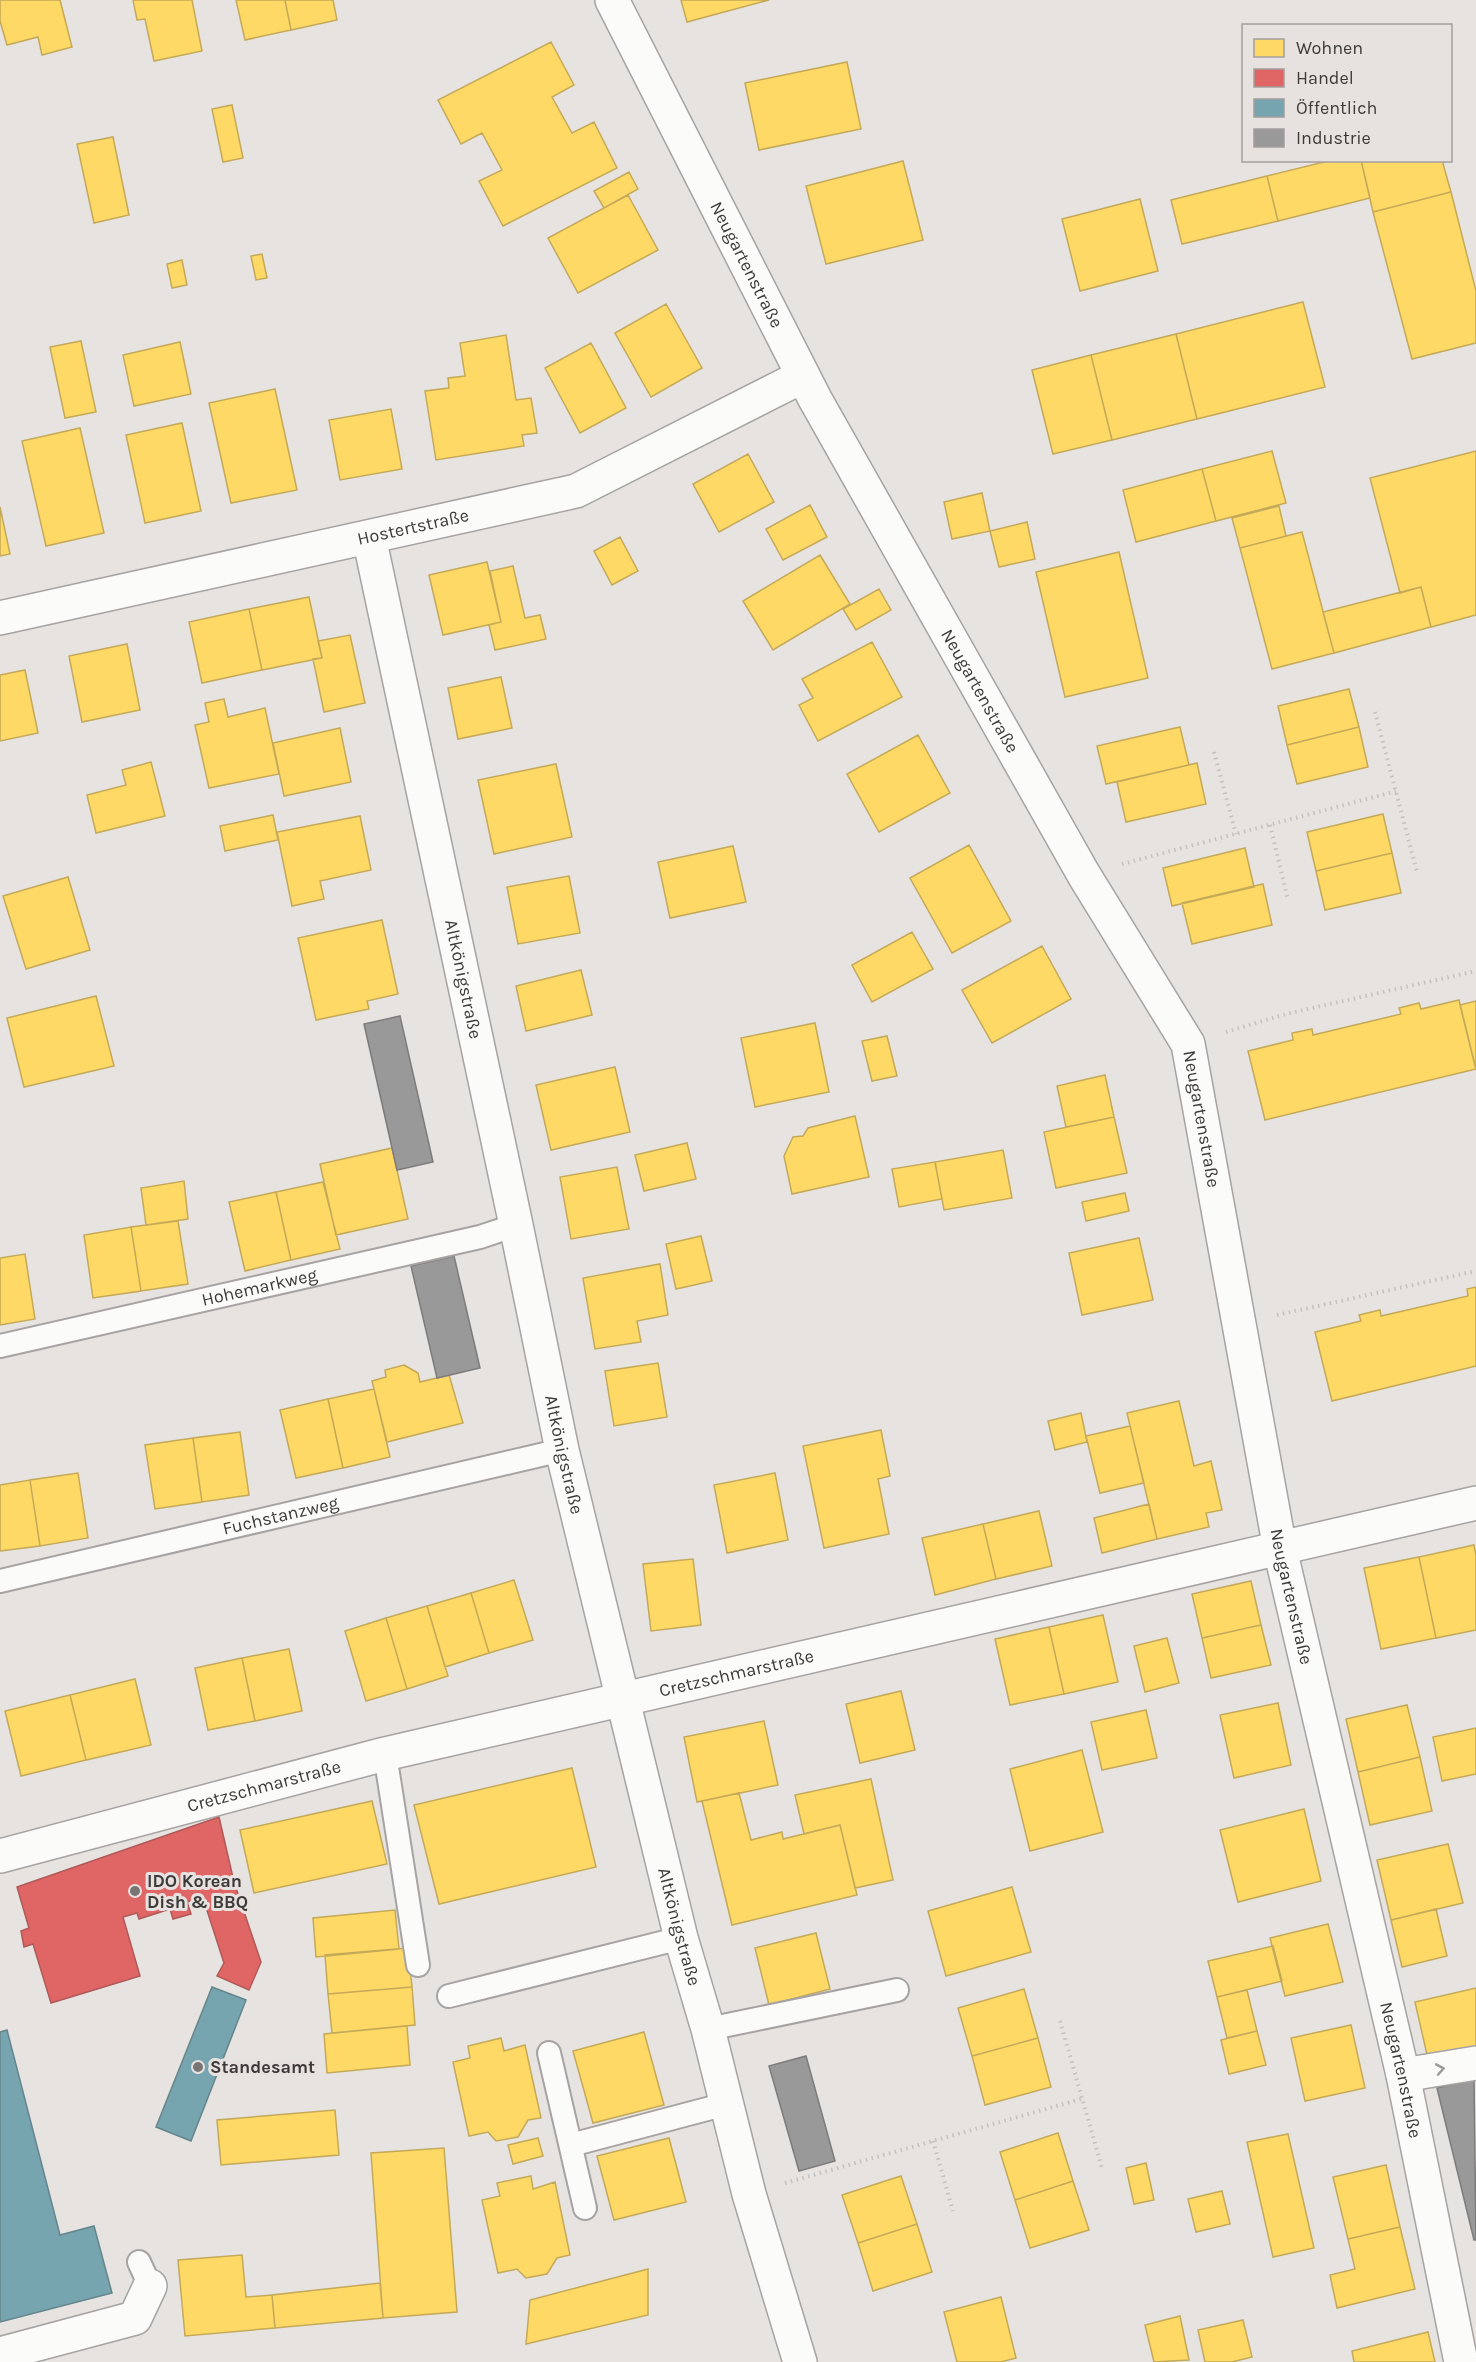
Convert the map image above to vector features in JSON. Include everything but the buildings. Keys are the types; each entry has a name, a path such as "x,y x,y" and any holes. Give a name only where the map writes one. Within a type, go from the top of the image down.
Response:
{"street":[{"name":"Neugartenstraße","path":"612,0 803,376 1084,874 1188,1044 1280,1549 1403,2075 1461,2362"},
{"name":"Hostertstraße","path":"0,618 576,491 803,376"},
{"name":"Altkönigstraße","path":"369,537 562,1450 681,1938 708,2029 749,2194 800,2362"},
{"name":"Cretzschmarstraße","path":"1,1854 385,1755 1476,1503"},
{"path":"1403,2075 1476,2063"},
{"path":"0,2354 135,2319 144,2274"}],"lane":[{"name":"Hohemarkweg","path":"0,1346 480,1237 516,1226"},
{"name":"Fuchstanzweg","path":"0,1581 562,1450"},
{"path":"385,1755 418,1965"},
{"path":"449,1996 681,1938"},
{"path":"708,2029 897,1990"},
{"path":"549,2053 585,2208"},
{"path":"571,2145 726,2103"}],"path":[{"path":"1375,712 1417,872"},
{"path":"1214,752 1236,834"},
{"path":"1084,874 1397,791"},
{"path":"1270,825 1288,900"},
{"path":"1188,1044 1286,1014 1476,971"},
{"path":"1239,1324 1476,1271"},
{"path":"1060,2021 1102,2168"},
{"path":"749,2194 1082,2099"},
{"path":"933,2141 953,2211"}],"place":[{"name":"IDO Korean Dish & BBQ","path":"135,1891"},
{"name":"Standesamt","path":"198,2067"}]}
